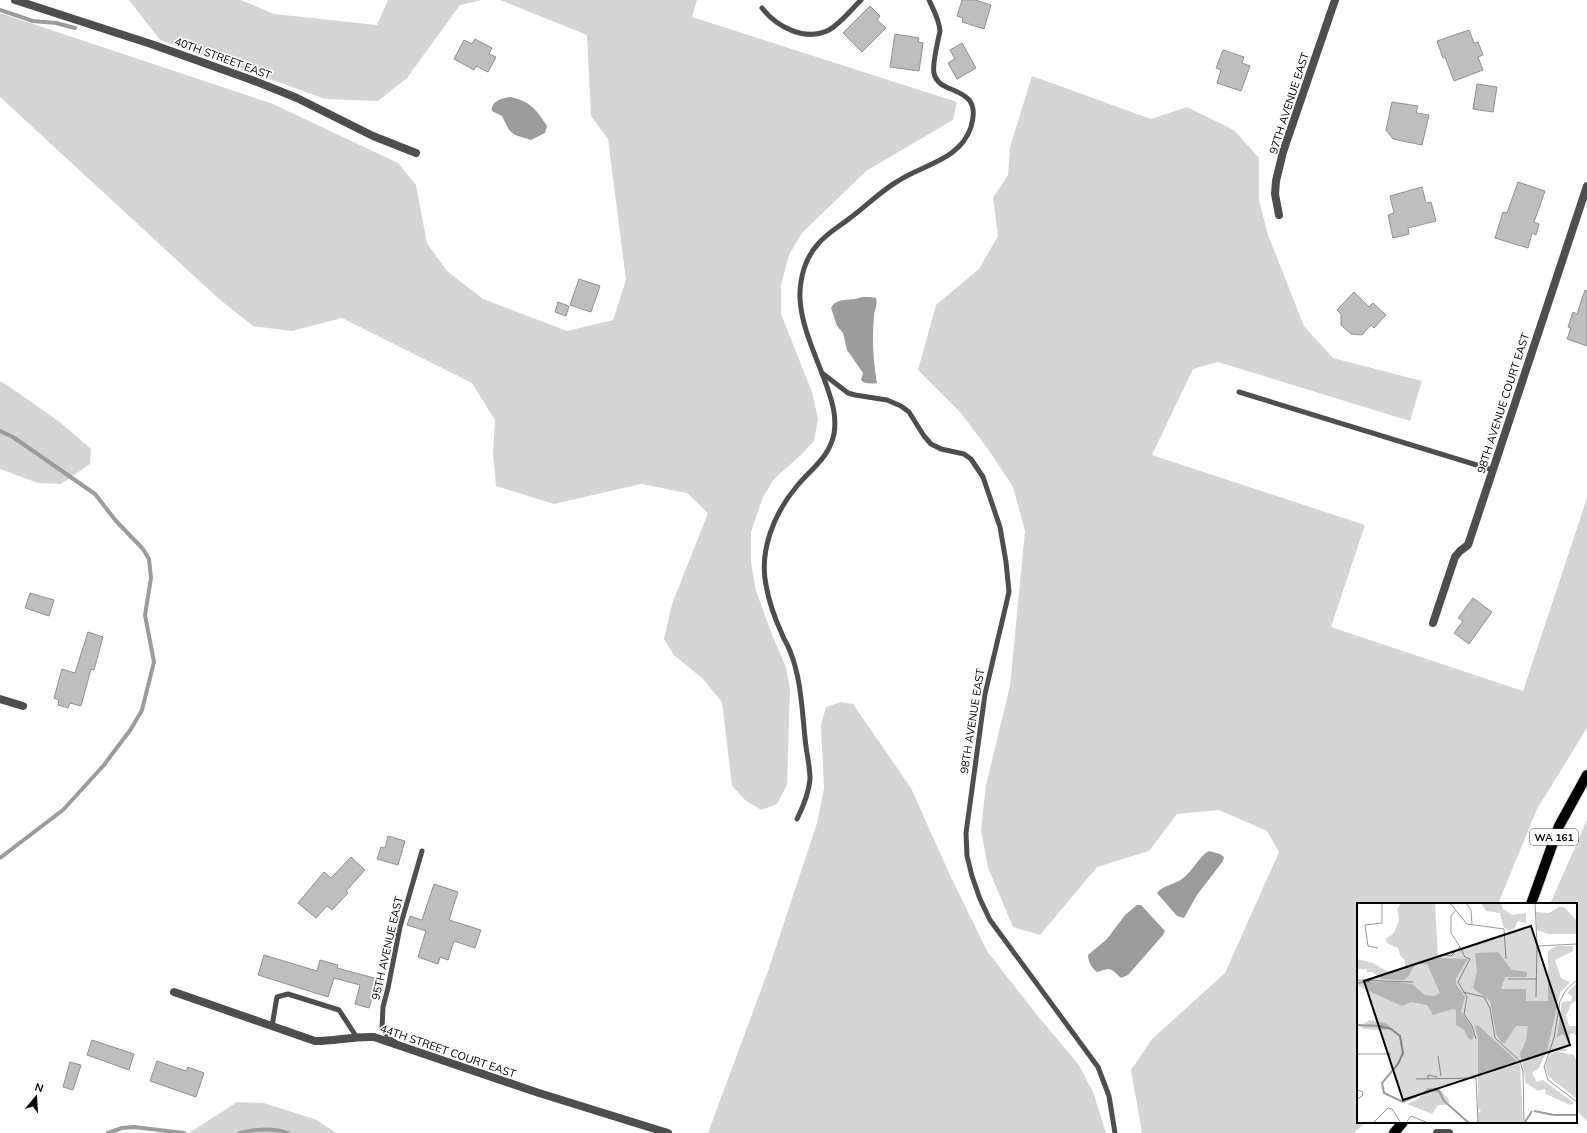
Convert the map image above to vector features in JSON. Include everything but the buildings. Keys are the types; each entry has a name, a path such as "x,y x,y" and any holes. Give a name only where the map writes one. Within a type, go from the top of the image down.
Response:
{"main road":[{"name":"WA 161","path":"1531,903 1559,826 1587,775"},
{"path":"1394,1133 1402,1123"}],"street":[{"name":"40TH STREET EAST","path":"15,0 151,44 252,80 297,98 374,136 416,153"},
{"name":"97TH AVENUE EAST","path":"1279,215 1276,187 1283,152 1335,0"},
{"name":"98TH AVENUE COURT EAST","path":"1433,623 1455,557 1468,545 1586,190"},
{"path":"0,699 23,706"},
{"name":"44TH STREET COURT EAST","path":"174,992 315,1041 328,1041 356,1036 374,1037 540,1093 668,1133"},
{"path":"1437,1133 1449,1133"}],"lane":[{"path":"762,8 774,21 789,30 808,34 818,33 829,29 861,0"},
{"path":"797,819 805,803 810,780 801,696 790,651 782,635 770,602 763,570 768,541 779,514 796,487 824,457 833,438 835,422 834,406 804,325 800,304 800,283 812,251 819,242 899,180 952,154 963,142 971,126 973,118 972,107 967,98 963,94 941,84 934,76 933,71 940,25 929,0"},
{"name":"98TH AVENUE EAST","path":"822,372 848,393 888,400 901,406 908,412 931,444 941,450 964,454 971,459 983,477 1000,528 1006,562 1008,592 985,694 966,833 967,856 980,899 990,920 1098,1068 1109,1096 1114,1133"},
{"path":"1239,392 1493,470"},
{"name":"95TH AVENUE EAST","path":"398,1044 390,1039 382,1029 383,1007 400,927 422,851"},
{"path":"272,1026 274,1004 277,997 288,994 339,1010 356,1036"}],"shaded area":[{"path":"129,0 241,0 274,14 377,25 388,0 482,0 460,5 407,78 378,101 325,99 160,40"},
{"path":"500,0 697,0 692,17 957,102 953,120 866,171 802,233 789,255 781,285 781,314 812,392 818,419 814,441 774,479 763,497 751,532 751,562 756,591 786,667 790,689 787,785 777,804 761,810 745,800 732,786 722,702 703,679 674,655 664,639 672,604 708,513 687,493 641,484 554,504 496,486 493,453 495,420 472,383 342,318 292,331 253,326 219,299 0,97 0,13 273,104 398,163 416,185 427,243 447,271 483,299 567,331 613,320 626,280 608,139 591,116 587,35"},
{"path":"1032,76 1151,119 1187,107 1234,130 1259,158 1259,200 1268,235 1304,326 1333,358 1422,381 1410,421 1218,362 1193,369 1152,455 1365,525 1331,627 1523,691 1587,498 1587,728 1537,809 1498,903 1357,903 1357,1123 1365,1123 1354,1133 1142,1133 1131,1070 1152,1039 1225,973 1279,852 1267,831 1219,810 1177,814 1149,851 1097,867 1040,935 1013,927 988,868 981,830 986,785 1010,686 1025,531 1013,487 988,449 961,413 918,370 936,305 979,269 998,236 993,198 1008,175 1010,147"},
{"path":"510,97 528,103 536,110 547,126 545,133 531,140 515,135 509,130 502,116 492,111 492,108 495,102"},
{"path":"862,297 876,298 877,303 874,315 873,341 877,383 872,384 861,380 863,373 847,350 843,333 837,326 831,308 837,302"},
{"path":"0,381 61,423 91,449 90,464 61,484 38,483 0,469"},
{"path":"841,702 853,704 911,788 949,873 987,951 1037,1015 1079,1065 1093,1092 1106,1133 708,1133 768,971 817,823 824,788 821,725 826,707"},
{"path":"1587,820 1587,1121 1577,1111 1577,903 1550,903"},
{"path":"1209,851 1220,854 1224,857 1223,861 1197,895 1184,918 1177,916 1157,893 1162,888 1182,879 1202,856"},
{"path":"1137,905 1141,905 1165,931 1163,935 1128,975 1121,978 1110,969 1097,972 1093,969 1088,955 1107,939 1125,915"},
{"path":"237,1102 264,1103 317,1120 336,1133 189,1133"}],"waterway":[{"path":"0,10 33,21 56,23 75,28"},
{"path":"0,431 13,437 95,494 116,521 143,549 149,559 151,578 145,615 154,662 142,710 131,729 104,765 63,810 0,858"},
{"path":"108,1133 122,1128 134,1127 184,1133"},
{"path":"240,1133 264,1129 288,1133"}]}
